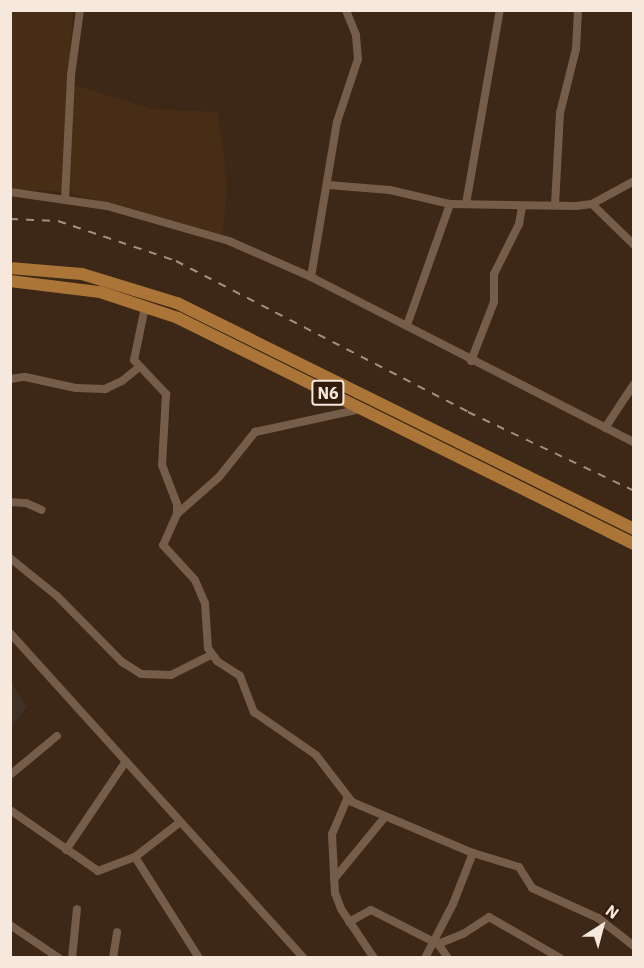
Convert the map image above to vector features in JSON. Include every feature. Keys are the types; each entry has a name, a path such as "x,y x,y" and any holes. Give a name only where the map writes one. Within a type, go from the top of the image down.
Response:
{"highway":[{"name":"N6","path":"10,268 82,274 177,303 633,530"},
{"name":"N6","path":"10,281 100,292 214,334 633,544"}],"street":[{"path":"65,199 71,75 80,10"},
{"path":"311,277 337,122 358,59 356,35 346,10"},
{"path":"466,204 501,10"},
{"path":"555,205 560,113 576,49 578,10"},
{"path":"328,185 390,190 450,204 522,207 592,204 633,181"},
{"path":"10,192 65,199 177,223 311,277 633,442"},
{"path":"407,325 450,204"},
{"path":"592,204 633,245"},
{"path":"471,361 494,302 494,274 519,224 522,207"},
{"path":"145,307 134,350 139,367 166,394 162,465 177,514"},
{"path":"10,379 24,377 76,388 105,389 122,381 139,367"},
{"path":"605,428 633,384"},
{"path":"361,409 255,432 219,477 177,514 163,545 195,580 205,603 206,636 211,655 240,676 254,712 316,755 347,799 385,818 473,853 519,867 532,888 598,918 633,946"},
{"path":"10,502 26,503 42,510"},
{"path":"10,558 57,596 122,662 141,674 171,675 211,655"},
{"path":"10,633 126,761 178,823 304,957"},
{"path":"10,775 57,736"},
{"path":"66,850 126,761"},
{"path":"347,799 332,834 337,901 374,957"},
{"path":"10,810 98,871 135,857 178,823"},
{"path":"334,879 385,818"},
{"path":"425,957 436,944 473,853"},
{"path":"135,857 199,957"},
{"path":"72,957 77,909"},
{"path":"349,922 371,910 436,944 448,957"},
{"path":"436,944 463,934 486,917 560,957"},
{"path":"10,925 59,957"},
{"path":"113,957 117,932"}],"shaded area":[{"path":"11,11 73,11 68,83 152,109 218,112 227,182 223,235 66,192 11,189"},
{"path":"11,682 27,707 10,727"}],"railway":[{"path":"10,219 58,221 176,261 468,412 634,491"}]}
